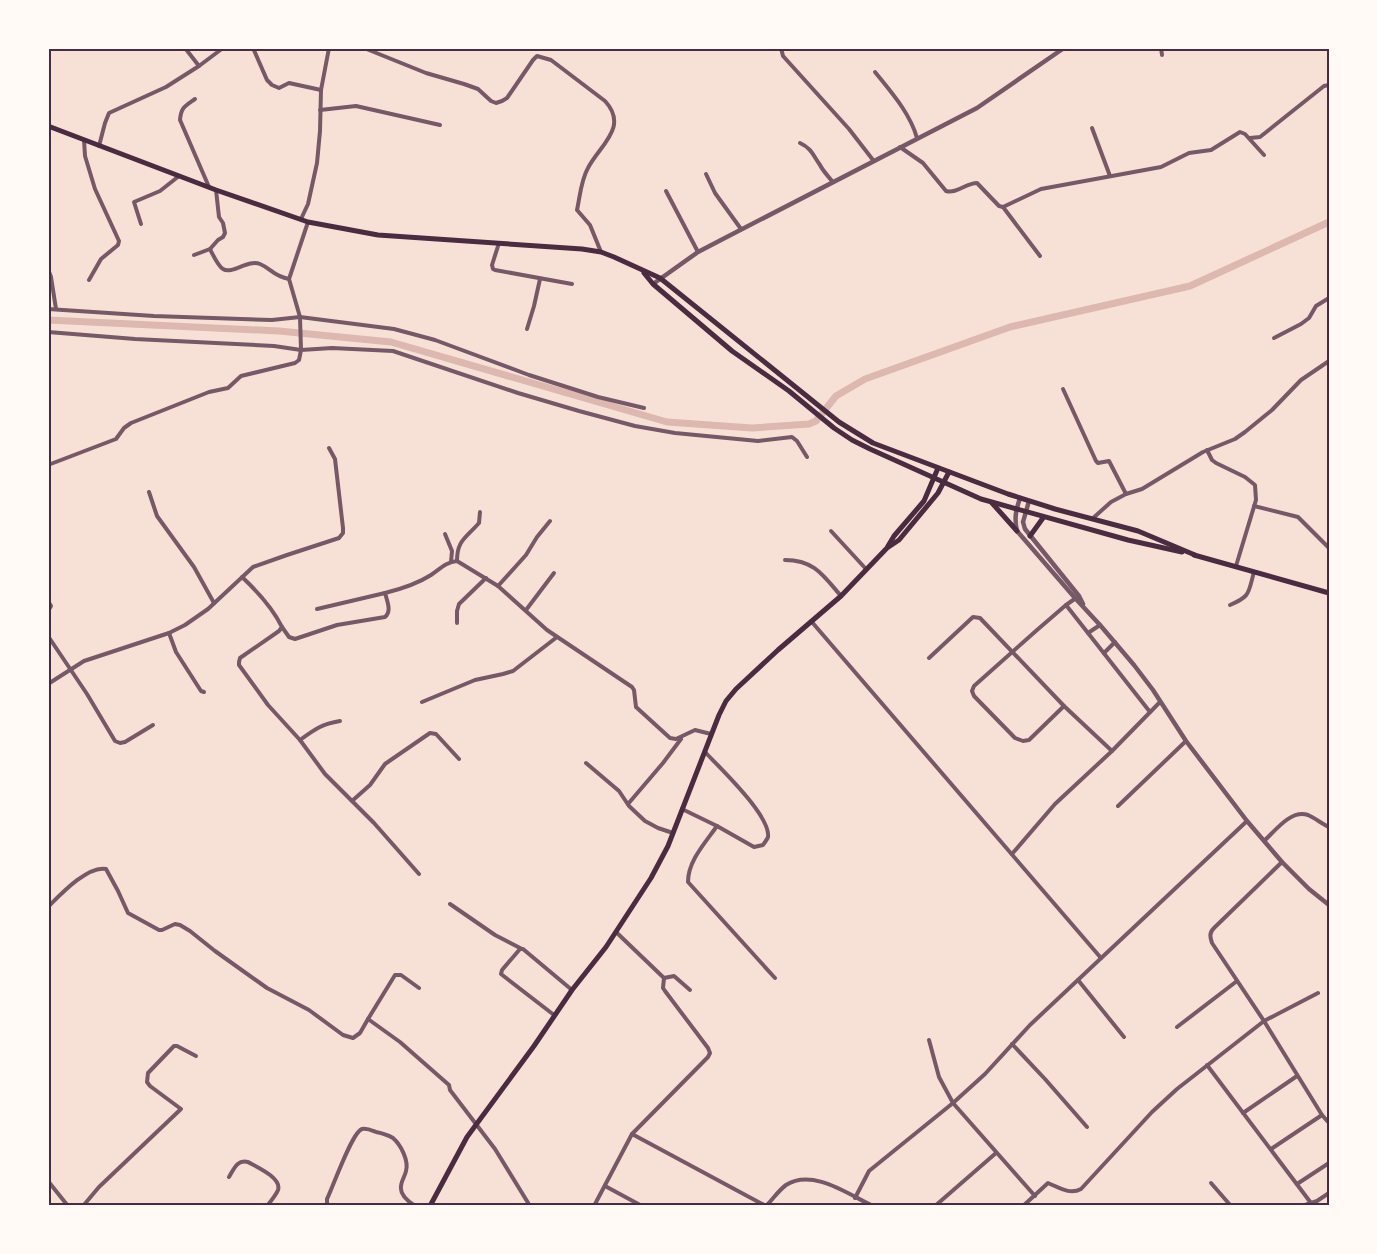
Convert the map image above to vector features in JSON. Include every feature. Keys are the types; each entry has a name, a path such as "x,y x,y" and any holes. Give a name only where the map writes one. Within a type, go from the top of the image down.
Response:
{"main road":[{"path":"48,126 209,188 308,222 378,235 601,252 660,278 836,419 873,443 1029,501 1138,531 1195,555"},
{"path":"643,271 653,284 732,351 789,391 833,427 870,449 944,483 1016,510 1195,555 1329,593"},
{"path":"887,548 894,536 924,501 938,468"},
{"path":"430,1206 476,1124 572,990 606,947 651,878 673,832 726,701 778,650 841,596 887,548 899,540 938,493 949,472"},
{"path":"992,502 1017,531"},
{"path":"1030,536 1043,518"}],"street":[{"path":"185,48 199,66"},
{"path":"99,146 109,113 166,87 223,48"},
{"path":"253,48 267,80 272,85 279,88 289,83 321,90"},
{"path":"301,219 308,204 316,163 320,131 321,90 329,48"},
{"path":"364,48 426,73 471,86 496,103 507,98 537,56 544,57 560,66 605,102 612,109 614,116 612,130 586,170 578,210 590,225 601,252"},
{"path":"781,48 783,56 849,129 873,160"},
{"path":"653,284 698,252 976,108 1064,48"},
{"path":"1161,48 1162,55"},
{"path":"875,72 901,105 917,138"},
{"path":"1249,138 1260,137 1324,86 1329,85"},
{"path":"195,99 180,112 180,120 209,188"},
{"path":"320,110 356,106 440,125"},
{"path":"1092,128 1110,176"},
{"path":"1003,207 1040,189 1161,167 1189,153 1212,150 1240,132 1244,133 1264,155"},
{"path":"84,140 85,156 95,189 119,241 118,245 101,259 89,280"},
{"path":"800,143 808,146 832,182"},
{"path":"899,147 923,164 946,191 952,192 977,183 999,206 1003,207 1040,256"},
{"path":"706,174 715,193 741,229"},
{"path":"141,224 134,202 160,191 179,176"},
{"path":"194,255 210,249 225,233 219,217 216,190"},
{"path":"666,191 698,252"},
{"path":"48,465 116,439 131,423 209,392 228,388 241,376 295,363 299,360 300,317 289,279 308,222"},
{"path":"499,243 492,265 493,269 572,284"},
{"path":"210,249 224,270 257,263 275,275 289,279"},
{"path":"48,269 56,310"},
{"path":"527,329 540,279"},
{"path":"1274,338 1310,318 1316,306 1329,298"},
{"path":"48,309 260,320 300,317 394,329 446,343 598,397 644,408"},
{"path":"48,332 274,346 301,350 332,348 393,351 528,396 635,426 675,433 758,441 792,437 807,457"},
{"path":"1092,519 1111,502 1142,489 1207,450 1235,439 1272,410 1301,380 1329,361"},
{"path":"1063,389 1096,461 1100,463 1109,461 1126,494"},
{"path":"48,684 84,661 169,633 185,625 214,603 253,567 339,538 344,528 335,459 329,448"},
{"path":"1207,450 1216,463 1245,477 1255,485 1256,498 1236,566"},
{"path":"149,492 157,516 187,557 214,603"},
{"path":"1020,498 1015,520 1017,531 1077,597"},
{"path":"1029,501 1023,522 1030,536 1084,607 1115,642 1186,741 1263,841 1309,889 1329,905"},
{"path":"1254,506 1298,517 1329,548"},
{"path":"454,561 457,548 480,523 480,512"},
{"path":"498,586 526,555 550,521"},
{"path":"831,531 866,569"},
{"path":"446,534 454,561"},
{"path":"785,560 805,563 821,573 841,596"},
{"path":"317,609 385,593 412,584 454,561 498,586 557,638 632,687 636,707 670,738 676,739 695,730 711,734"},
{"path":"1230,605 1246,596 1254,571"},
{"path":"525,610 554,573"},
{"path":"242,577 274,612 289,637 295,639 337,625 387,616 389,611 385,593"},
{"path":"457,622 459,604 486,578"},
{"path":"1064,706 1030,739 1024,741 1015,738 972,692 973,687 1077,597"},
{"path":"48,601 51,606 48,611"},
{"path":"1066,605 1150,712"},
{"path":"929,658 973,617 983,620 1064,706 1112,751"},
{"path":"811,621 1101,958"},
{"path":"1088,633 1100,625"},
{"path":"282,627 240,658 238,664 268,705 300,740 326,774 419,874"},
{"path":"169,633 176,652 204,692"},
{"path":"48,636 115,741 125,742 153,725"},
{"path":"422,702 475,680 513,671 557,638"},
{"path":"1104,653 1115,642"},
{"path":"1012,854 1054,805 1160,702"},
{"path":"300,740 323,724 340,720"},
{"path":"351,801 370,785 386,764 430,733 436,734 459,759"},
{"path":"628,804 683,736"},
{"path":"1118,806 1186,741"},
{"path":"682,809 754,847 763,845 768,836 762,816 738,786 704,752"},
{"path":"586,763 619,791 645,821 673,832"},
{"path":"1263,841 1291,817 1300,813 1329,827"},
{"path":"855,1198 869,1171 985,1074 1030,1025 1247,821"},
{"path":"717,826 693,862 688,873 688,882 775,978"},
{"path":"1282,862 1214,928 1210,935 1212,944 1329,1123"},
{"path":"48,907 71,884 99,868 106,869 124,907 131,916 159,930 175,924 180,925 267,988 309,1010 343,1035 353,1038 357,1036 395,975 401,975 419,988"},
{"path":"450,904 495,935 523,949 572,990"},
{"path":"616,932 664,978"},
{"path":"523,949 520,949 501,974 554,1016"},
{"path":"664,978 674,975 690,990"},
{"path":"594,1206 632,1134 710,1053 665,991 664,978"},
{"path":"1078,980 1124,1037"},
{"path":"1177,1027 1237,981"},
{"path":"1023,1206 1048,1183 1070,1192 1081,1188 1152,1112 1177,1089 1264,1021 1318,993"},
{"path":"368,1019 400,1042 449,1085 450,1090 495,1149 529,1205"},
{"path":"929,1040 939,1077 953,1102 1035,1196"},
{"path":"1012,1044 1087,1127"},
{"path":"82,1206 181,1109 150,1086 147,1082 148,1073 174,1046 196,1056"},
{"path":"1207,1065 1311,1203"},
{"path":"1243,1113 1297,1076"},
{"path":"1271,1149 1322,1115"},
{"path":"329,1206 327,1199 348,1149 357,1133 366,1129 387,1135 398,1144 407,1163 401,1190 415,1206"},
{"path":"632,1134 766,1206 787,1185 805,1180 824,1182 873,1206"},
{"path":"935,1206 996,1153"},
{"path":"229,1177 238,1162 244,1160 276,1178 279,1188 267,1206"},
{"path":"1297,1184 1329,1163"},
{"path":"48,1181 68,1206"},
{"path":"1211,1183 1231,1206"},
{"path":"605,1186 642,1206"},
{"path":"1302,1206 1329,1193"}],"waterway":[{"path":"48,320 279,331 391,342 667,422 752,428 809,424 816,421 836,396 865,379 1010,327 1190,286 1329,222"}]}
